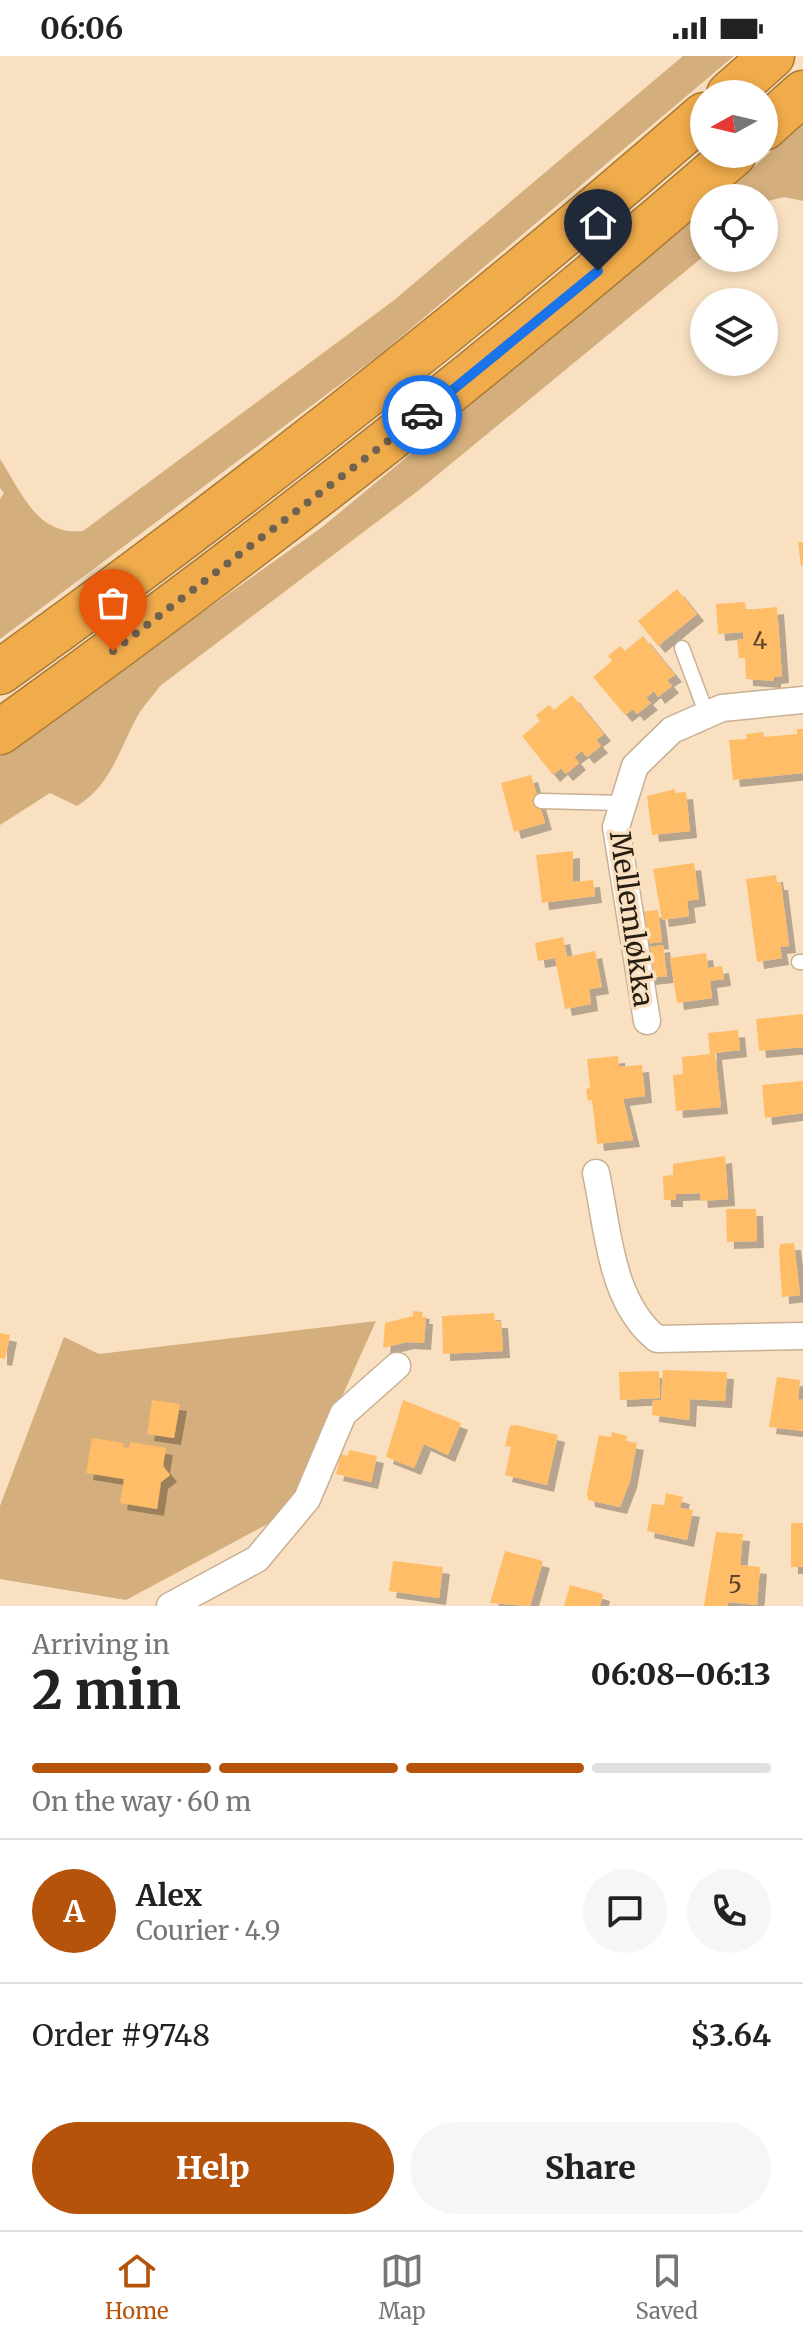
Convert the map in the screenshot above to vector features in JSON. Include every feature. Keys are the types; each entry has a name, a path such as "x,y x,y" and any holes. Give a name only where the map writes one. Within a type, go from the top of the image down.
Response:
{"highway":[{"path":"745,80 772,56"},
{"path":"778,115 803,93"},
{"path":"0,672 196,528 368,395 523,270 690,127"},
{"path":"0,732 227,566 445,397 717,168"}],"street":[{"name":"Mellemløkka","path":"647,1021 616,827 635,766 672,730 722,708 803,700"},
{"path":"596,1173 618,1278 626,1302 649,1333 657,1339 803,1336"},
{"path":"170,1606 257,1559 307,1499 343,1414 397,1366"}],"lane":[{"path":"682,648 707,715"},
{"path":"541,801 622,803"}],"shaded area":[{"path":"683,56 734,56 706,80 690,80 690,93 382,353 0,639 0,499 4,493 0,488 0,459 32,510 42,519 67,531 83,531 393,301"},
{"path":"803,123 803,201 778,198 778,184 735,184 753,168 778,168 778,145"},
{"path":"690,223 690,267 419,490 160,686 137,717 106,777 89,798 77,806 50,793 0,825 0,756 321,528"},
{"path":"376,1321 290,1512 126,1600 0,1579 0,1506 64,1337 99,1354"}],"building":[{"path":"798,542 803,542 803,566 801,566"},
{"path":"677,589 697,614 658,646 638,621"},
{"path":"745,602 746,610 777,607 782,676 774,677 774,681 746,679 745,658 739,658 737,640 743,639 743,632 718,634 716,604"},
{"path":"643,636 675,675 667,680 672,686 658,697 654,691 646,698 651,703 637,714 633,709 625,715 593,677 612,661 608,656 620,646 625,651"},
{"path":"572,695 604,734 596,740 601,746 587,757 582,751 574,757 579,763 566,774 561,768 553,775 522,736 540,721 536,715 549,705 554,710"},
{"path":"797,729 803,729 803,773 733,780 729,740 747,739 746,734 763,732 764,737 797,734"},
{"path":"531,775 545,823 514,832 501,783"},
{"path":"675,789 675,793 686,792 690,831 652,835 647,796"},
{"path":"573,851 573,882 593,880 595,896 542,903 536,855"},
{"path":"694,863 699,899 687,901 689,916 662,920 653,869"},
{"path":"776,875 777,883 781,883 789,946 780,947 782,958 757,962 746,879"},
{"path":"658,910 662,942 643,944 639,912"},
{"path":"563,937 567,957 595,951 602,987 589,989 591,1004 565,1009 555,958 538,961 535,943"},
{"path":"663,945 667,976 648,978 644,948"},
{"path":"706,953 708,968 722,966 724,979 710,981 712,998 677,1003 670,958"},
{"path":"803,1014 803,1047 759,1051 756,1019"},
{"path":"738,1030 740,1050 715,1053 721,1107 676,1111 673,1075 683,1074 682,1057 710,1054 708,1033"},
{"path":"618,1056 619,1067 642,1065 645,1096 623,1099 633,1140 597,1144 592,1100 588,1101 586,1089 590,1088 587,1059"},
{"path":"803,1081 803,1113 765,1118 762,1085"},
{"path":"725,1156 728,1199 701,1201 700,1193 676,1194 676,1200 664,1200 663,1176 673,1175 673,1164"},
{"path":"726,1209 756,1209 757,1241 727,1242"},
{"path":"794,1243 800,1295 782,1297 780,1244"},
{"path":"413,1311 423,1312 422,1317 426,1317 424,1343 407,1342 383,1348 385,1323 413,1316"},
{"path":"494,1313 495,1321 501,1321 503,1351 443,1354 442,1316"},
{"path":"0,1333 10,1335 5,1359 0,1358"},
{"path":"663,1370 727,1372 725,1401 690,1399 689,1420 652,1415 653,1400 661,1400"},
{"path":"659,1371 660,1398 620,1400 619,1372"},
{"path":"777,1377 800,1380 798,1399 803,1400 803,1431 769,1427"},
{"path":"152,1400 180,1404 174,1438 147,1434"},
{"path":"403,1400 461,1423 448,1455 424,1444 414,1468 386,1457"},
{"path":"510,1426 558,1435 547,1485 505,1475 511,1447 505,1446"},
{"path":"612,1432 627,1436 626,1441 637,1443 630,1481 620,1507 588,1500 587,1493 599,1435 611,1437"},
{"path":"92,1438 124,1443 123,1447 129,1448 130,1442 166,1448 163,1466 170,1475 161,1482 157,1509 120,1503 124,1479 86,1473"},
{"path":"349,1450 377,1456 371,1482 336,1474 341,1454 348,1456"},
{"path":"666,1493 683,1497 680,1508 693,1510 687,1540 647,1531 652,1504 664,1505"},
{"path":"791,1523 803,1523 803,1567 791,1567"},
{"path":"716,1532 743,1534 740,1565 760,1567 757,1605 728,1602 728,1606 704,1606"},
{"path":"505,1551 543,1561 530,1606 490,1603"},
{"path":"393,1561 443,1567 439,1598 389,1591"},
{"path":"570,1585 603,1594 600,1606 564,1606"}],"way so far":[{"path":"113,651 422,415"}],"route":[{"path":"422,415 598,271"}]}
